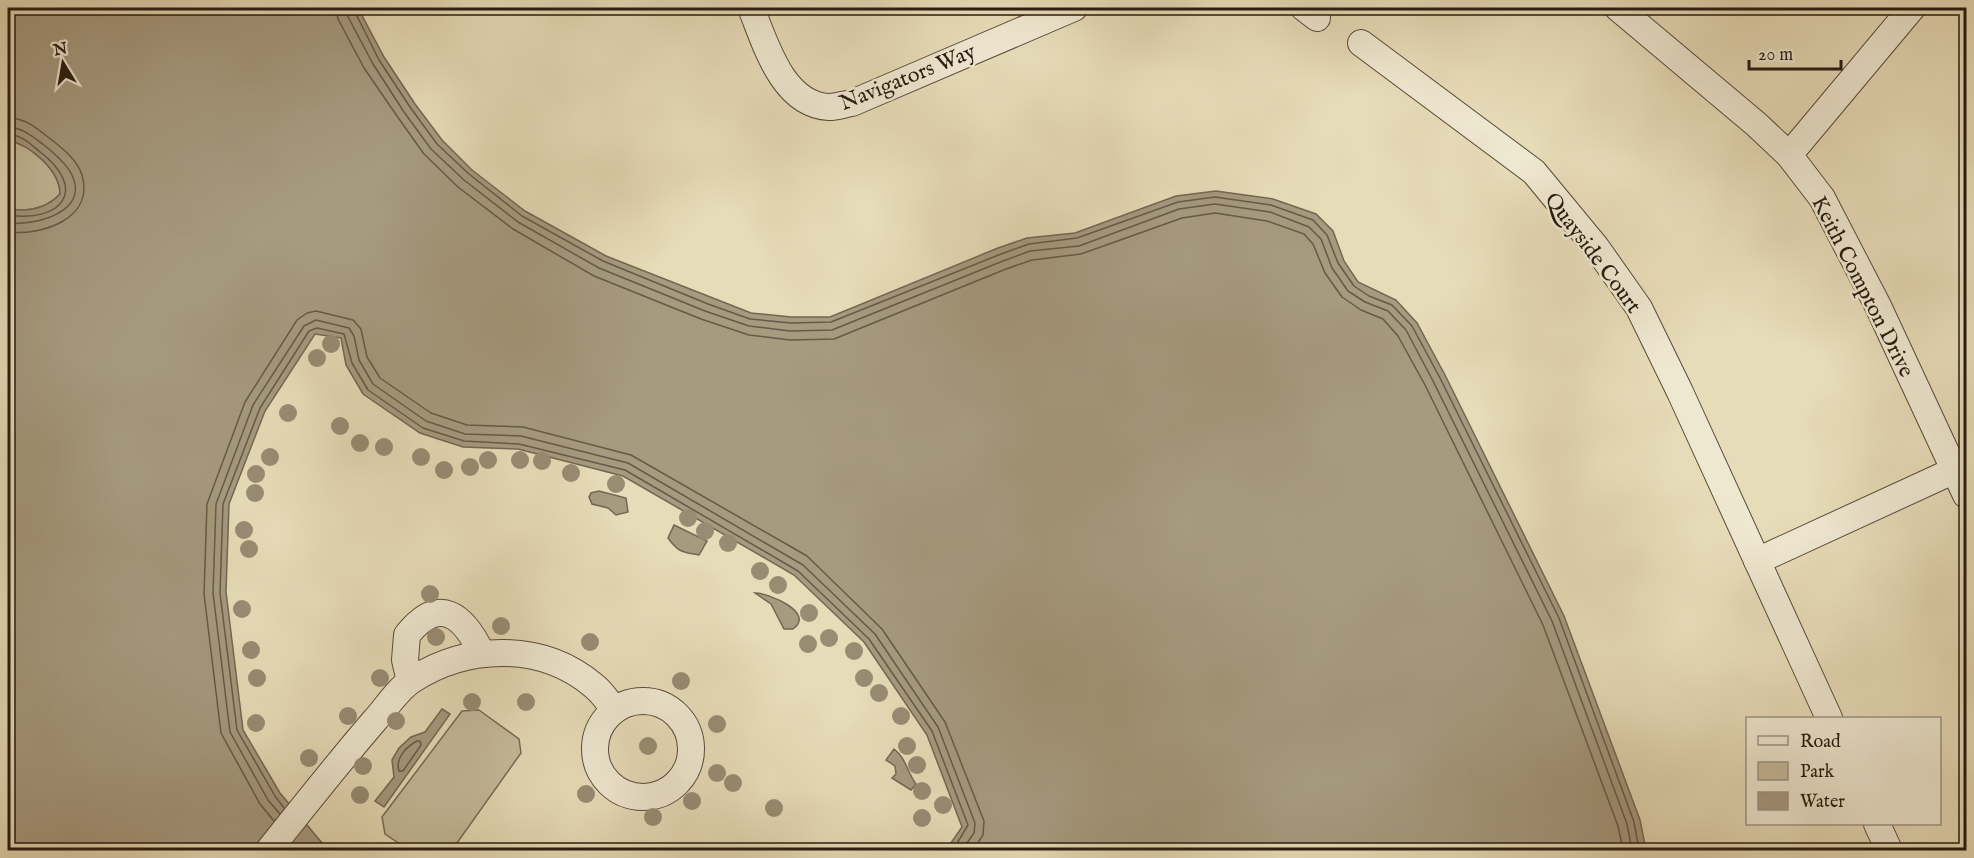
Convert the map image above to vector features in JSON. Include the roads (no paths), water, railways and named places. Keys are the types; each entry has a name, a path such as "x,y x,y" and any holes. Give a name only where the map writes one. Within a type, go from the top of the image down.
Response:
{"street":[{"name":"Navigators Way","path":"751,8 765,42 790,88 813,103 829,107 852,103 1074,8"},
{"name":"Keith Compton Drive","path":"1618,8 1789,155 1822,198 1846,241 1966,495"},
{"path":"1789,155 1912,8"},
{"name":"Quayside Court","path":"1361,43 1534,172 1596,247 1639,308 1680,392 1829,717"},
{"path":"1757,561 1955,470"},
{"path":"410,681 405,660 407,635 424,618 448,613 459,618 471,630 482,654"},
{"path":"268,850 338,762 410,681 459,658 482,654 528,653 563,666 595,686 615,710"},
{"path":"1876,825 1889,850"}],"water":[{"path":"8,8 358,8 384,57 415,104 442,140 472,170 525,211 606,256 751,313 791,317 830,317 998,248 1027,238 1075,233 1176,196 1216,191 1273,199 1316,214 1333,231 1344,261 1358,282 1396,300 1417,323 1445,375 1564,616 1640,820 1646,850 946,850 962,827 927,735 864,642 794,575 623,476 518,449 463,447 420,433 363,394 346,365 341,338 315,334 265,411 229,504 226,592 243,730 280,793 328,850 8,850 8,209 36,208 49,203 60,194 55,176 42,160 25,147 8,140"},
{"path":"599,491 626,498 628,512 616,515 608,508 592,504 589,497 591,493"},
{"path":"674,525 707,541 699,555 675,547 668,538"},
{"path":"755,593 770,596 788,605 799,617 799,623 793,629 784,629 771,604"},
{"path":"442,709 450,714 384,807 375,801 394,777 392,760 399,748 411,737 425,732"},
{"path":"894,749 916,784 911,790 892,778 896,774 895,766 886,760"}]}
